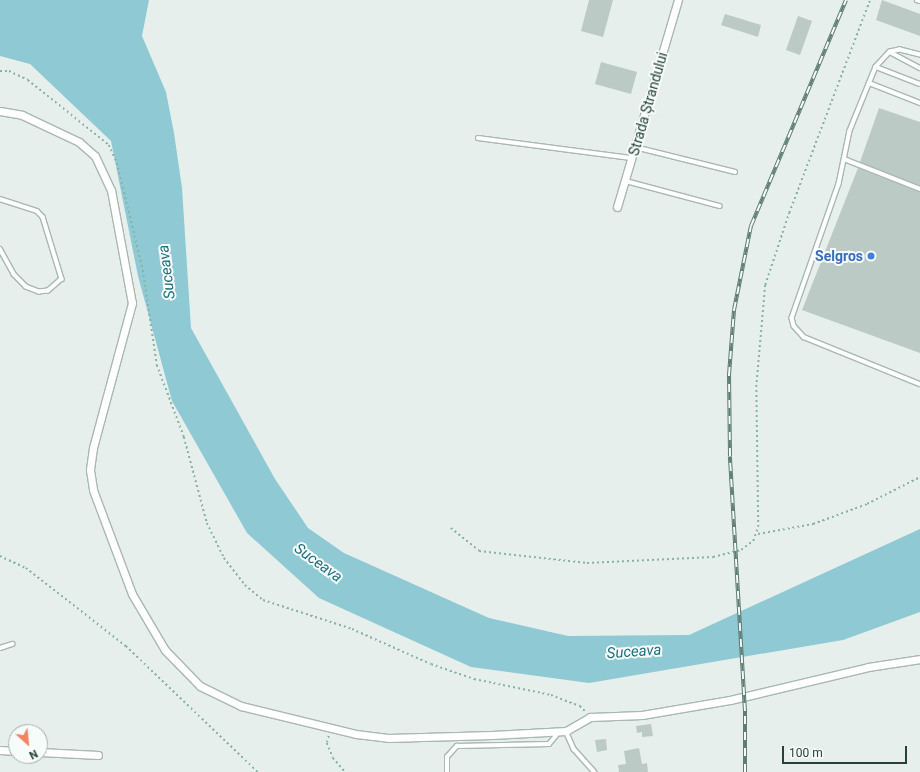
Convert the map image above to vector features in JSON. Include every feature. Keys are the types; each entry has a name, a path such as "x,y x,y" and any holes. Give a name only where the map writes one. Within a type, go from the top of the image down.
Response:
{"street":[{"name":"Strada Ștrandului","path":"618,207 678,0"},
{"path":"0,111 22,115 79,142 95,156 111,190 132,303 104,401 90,470 98,510 132,594 165,650 200,686 241,706 330,729 388,738 562,731 590,717 642,715 708,704 868,667 920,659"},
{"path":"48,752 98,755"}],"lane":[{"path":"920,55 900,50 890,52 876,67 850,131 839,184 793,309 794,326 804,337 920,384"},
{"path":"890,52 920,68"},
{"path":"876,67 920,84"},
{"path":"869,83 920,103"},
{"path":"478,138 632,159"},
{"path":"636,147 735,172"},
{"path":"844,159 920,189"},
{"path":"626,181 720,206"},
{"path":"0,198 37,211 43,217 62,279 48,291 39,292 26,287 14,275 0,250"},
{"path":"0,648 12,644"},
{"path":"446,772 447,757 457,746 549,744 562,731 574,749 595,772"}],"path":[{"path":"758,534 756,387 765,285 789,214 870,0"},
{"path":"0,71 9,70 28,80 109,145 117,164 143,270 157,365 184,437 207,523 224,558 245,585 263,600 352,628 431,664 474,679 552,695 580,706 590,717"},
{"path":"451,528 468,544 479,550 587,564 713,557 740,550 758,534 813,524 866,504 920,477"},
{"path":"0,556 26,568 126,646 258,772"},
{"path":"330,729 327,743 333,758 345,772"}],"water":[{"name":"Suceava","path":"0,0 149,0 142,36 166,92 174,133 182,188 191,328 275,479 308,528 344,553 489,618 568,636 689,635 920,529 920,612 843,640 589,683 471,667 319,598 247,533 172,401 138,276 111,141 30,64 0,56"}],"building":[{"path":"589,0 613,0 603,37 581,31"},
{"path":"882,0 920,14 920,36 876,20"},
{"path":"725,14 761,25 758,37 721,25"},
{"path":"798,16 812,21 800,55 786,50"},
{"path":"601,62 637,72 631,94 595,84"},
{"path":"879,108 920,122 920,186 860,162"},
{"name":"Selgros","path":"858,168 920,192 920,353 802,310"},
{"path":"651,724 653,736 642,737 642,732 637,733 636,726"},
{"path":"606,739 607,750 597,752 595,740"},
{"path":"639,748 642,764 647,763 648,772 619,772 618,765 626,764 624,751"}],"railway":[{"path":"745,772 745,711 730,456 729,375 734,310 751,226 846,0"}],"place":[{"name":"Selgros","path":"871,256"}]}
